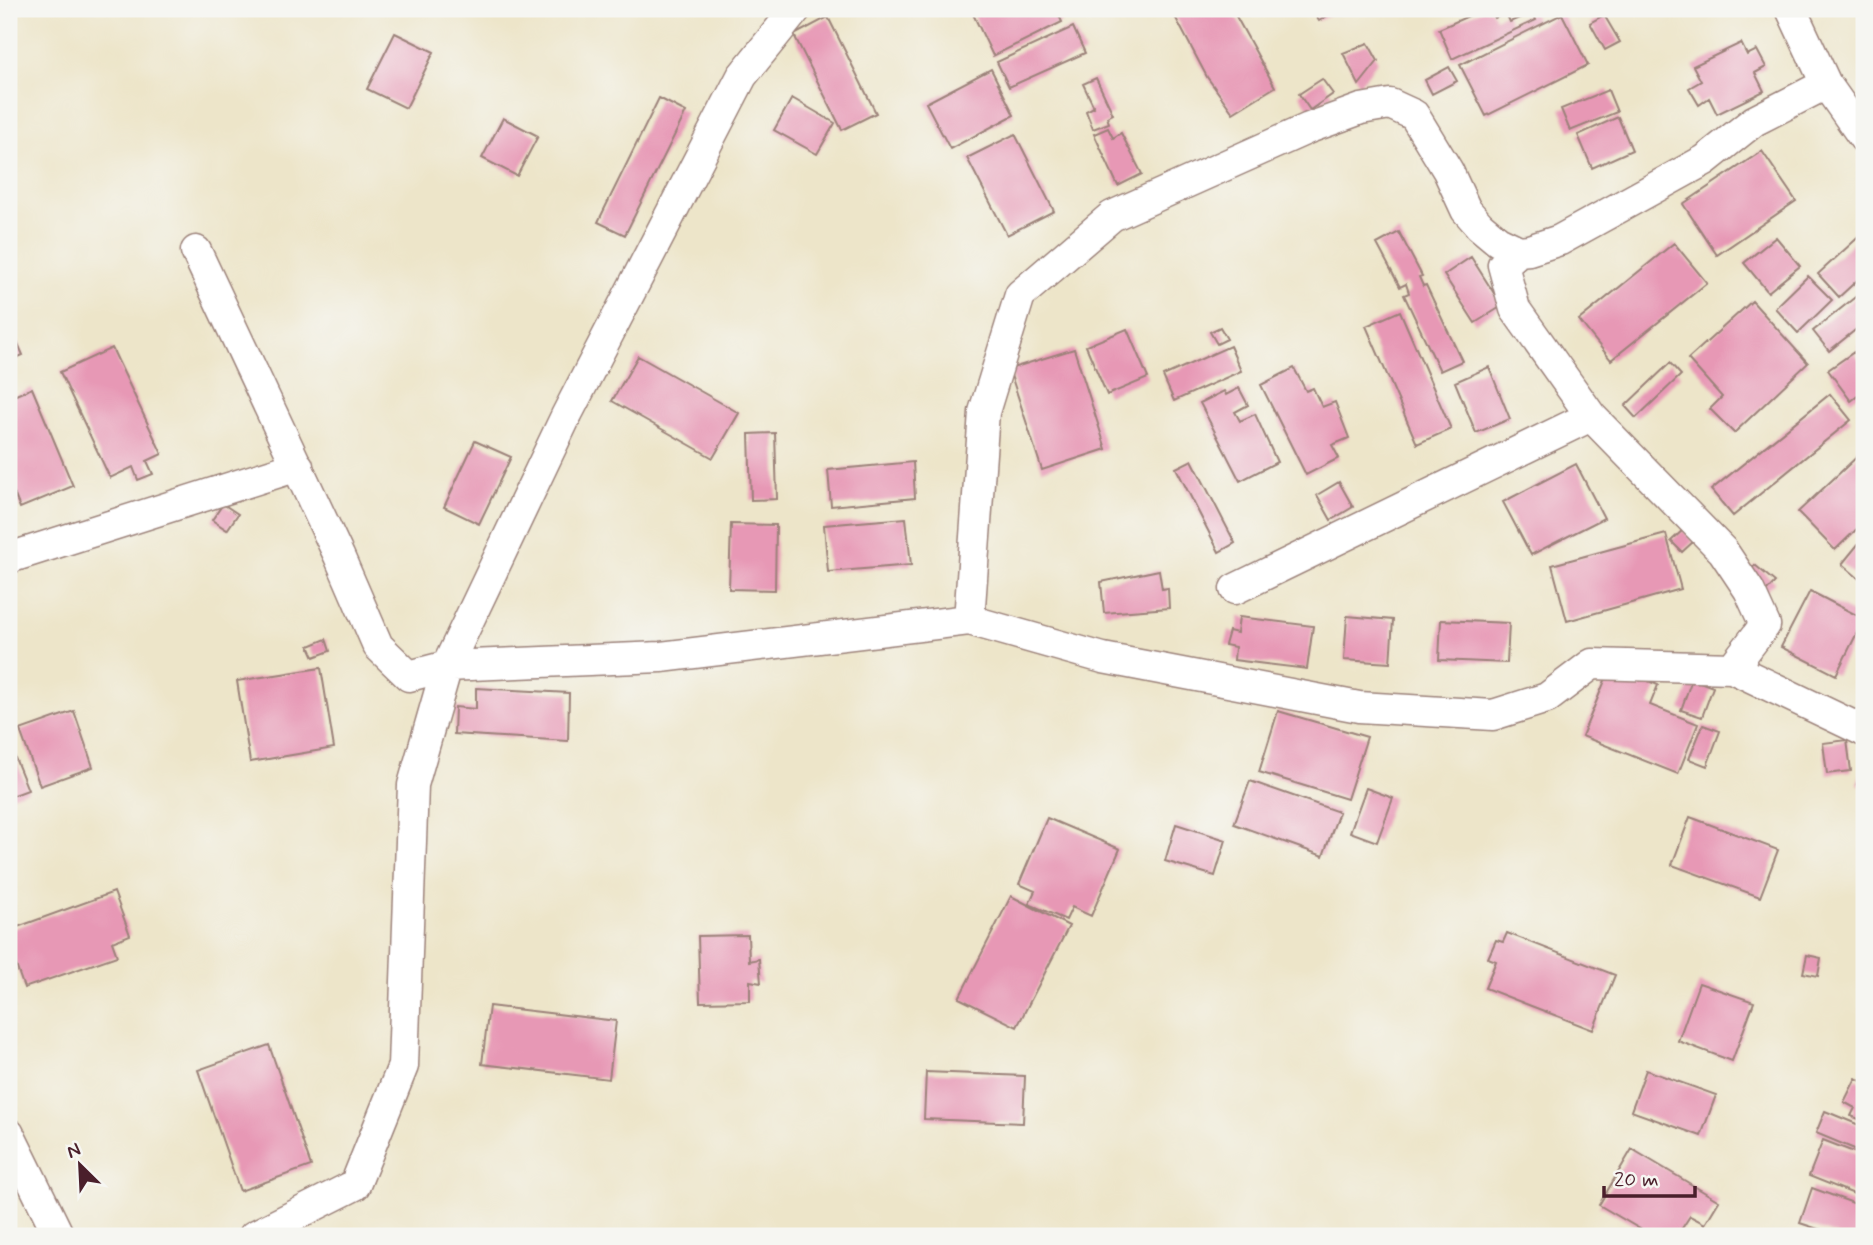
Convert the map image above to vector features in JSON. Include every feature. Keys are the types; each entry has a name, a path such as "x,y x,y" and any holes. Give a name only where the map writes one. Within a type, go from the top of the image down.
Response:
{"street":[{"path":"254,1236 355,1185 402,1066 413,785 447,666 566,416 742,76 796,9"},
{"path":"1791,9 1826,84 1864,138"},
{"path":"1732,668 1765,625 1749,590 1723,551 1591,416 1515,309 1503,265 1520,251 1560,240 1705,160 1754,121 1826,84"},
{"path":"969,620 984,412 1020,295 1112,216 1309,128 1361,108 1390,104 1414,115 1448,171 1466,210 1480,226 1498,241 1520,251"},
{"path":"196,251 298,466 378,646 409,676 447,666 661,657 969,620 1103,658 1359,707 1453,713 1493,715 1546,698 1592,664 1732,668 1864,731"},
{"path":"1235,589 1591,416"},
{"path":"9,558 298,466"},
{"path":"9,1134 59,1236"}],"building":[{"path":"979,9 1056,9 1062,22 993,56 972,12"},
{"path":"1171,9 1232,9 1275,87 1233,113 1207,77"},
{"path":"1311,9 1338,9 1319,21"},
{"path":"1484,9 1491,9 1495,18 1506,13 1510,22 1533,12 1536,20 1452,59 1439,29"},
{"path":"1562,14 1588,65 1486,116 1460,65"},
{"path":"1604,15 1620,42 1605,50 1590,23"},
{"path":"828,17 876,113 842,130 794,35"},
{"path":"1073,27 1085,53 1009,87 997,62"},
{"path":"395,33 434,52 406,108 367,89"},
{"path":"1368,43 1378,61 1359,85 1343,53"},
{"path":"1741,43 1747,55 1757,50 1766,67 1755,73 1764,91 1717,114 1709,98 1699,105 1689,88 1701,81 1693,66"},
{"path":"1449,67 1457,81 1432,94 1425,80"},
{"path":"991,69 1014,115 950,149 926,103"},
{"path":"1096,78 1113,114 1107,117 1109,123 1093,129 1086,111 1094,107 1083,84"},
{"path":"1322,79 1333,94 1310,110 1299,94"},
{"path":"1608,90 1617,112 1570,131 1561,109"},
{"path":"659,98 686,112 625,235 598,222"},
{"path":"792,98 835,123 817,154 774,130"},
{"path":"1618,117 1632,150 1592,168 1578,135"},
{"path":"503,118 538,136 517,176 482,158"},
{"path":"1108,128 1113,138 1121,133 1142,174 1118,186 1094,134"},
{"path":"1015,134 1054,211 1007,235 967,158"},
{"path":"1762,151 1796,201 1717,255 1683,204"},
{"path":"1399,232 1422,276 1419,277 1423,286 1426,285 1462,361 1440,371 1404,295 1409,293 1406,284 1400,287 1377,244"},
{"path":"1864,232 1864,274 1839,297 1818,274"},
{"path":"1776,237 1800,266 1768,292 1744,263"},
{"path":"1674,243 1707,283 1611,360 1579,320"},
{"path":"1471,257 1502,306 1475,323 1444,275"},
{"path":"1808,276 1832,300 1798,333 1775,308"},
{"path":"1864,290 1864,323 1829,351 1813,331"},
{"path":"1752,301 1808,363 1734,433 1710,409 1722,397 1688,359"},
{"path":"1400,311 1451,429 1417,444 1366,326"},
{"path":"9,323 23,355 9,361"},
{"path":"1220,327 1227,339 1217,344 1210,332"},
{"path":"1127,329 1148,378 1107,395 1086,346"},
{"path":"1864,341 1864,356 1857,347"},
{"path":"1230,346 1241,371 1174,401 1163,376"},
{"path":"112,348 162,454 147,461 153,474 138,480 133,467 110,478 60,372"},
{"path":"1074,349 1106,449 1042,470 1009,369"},
{"path":"1854,352 1864,366 1864,391 1851,401 1828,370"},
{"path":"638,356 739,413 713,458 612,401"},
{"path":"1670,363 1681,375 1636,418 1625,406"},
{"path":"1489,367 1510,419 1476,433 1455,382"},
{"path":"1294,368 1306,391 1313,388 1322,407 1335,402 1349,438 1332,445 1339,458 1306,475 1261,385"},
{"path":"32,388 73,486 20,508 9,481 9,398"},
{"path":"1239,388 1248,405 1235,412 1240,421 1255,414 1277,462 1240,481 1200,403 1224,391 1226,395"},
{"path":"1830,394 1851,420 1733,516 1711,490"},
{"path":"775,433 777,499 751,500 749,434"},
{"path":"475,441 511,457 479,524 444,507"},
{"path":"1860,454 1864,458 1864,522 1835,550 1798,512"},
{"path":"1192,460 1235,543 1219,552 1176,468"},
{"path":"913,462 915,498 831,506 828,470"},
{"path":"1576,464 1604,518 1531,555 1503,502"},
{"path":"1339,482 1353,507 1331,520 1317,495"},
{"path":"223,504 238,514 227,530 212,520"},
{"path":"906,518 911,565 828,572 824,525"},
{"path":"731,524 776,525 775,590 729,589"},
{"path":"1683,530 1694,541 1682,552 1671,541"},
{"path":"1666,534 1681,589 1567,621 1552,565"},
{"path":"1864,537 1864,583 1842,564"},
{"path":"1755,565 1775,582 1767,591 1747,575"},
{"path":"1159,570 1162,589 1168,588 1169,608 1104,613 1101,582"},
{"path":"1810,591 1864,619 1836,675 1781,647"},
{"path":"1347,616 1393,620 1390,663 1344,660"},
{"path":"1239,617 1313,626 1307,669 1234,660 1235,647 1225,645 1229,631 1237,633"},
{"path":"1441,620 1509,623 1507,663 1439,660"},
{"path":"326,639 330,651 314,657 309,646"},
{"path":"1611,666 1658,685 1650,705 1698,724 1678,774 1582,736"},
{"path":"321,668 334,748 250,762 237,681"},
{"path":"1692,679 1713,687 1702,717 1681,710"},
{"path":"476,688 569,693 568,741 454,734 455,707 476,709"},
{"path":"74,711 93,767 40,786 20,730"},
{"path":"1278,711 1367,737 1347,799 1259,772"},
{"path":"1703,725 1720,731 1707,766 1689,759"},
{"path":"1847,740 1851,771 1827,774 1823,743"},
{"path":"9,743 28,790 9,797"},
{"path":"1864,766 1864,786 1857,784"},
{"path":"1250,781 1339,812 1323,856 1234,824"},
{"path":"1366,788 1393,798 1377,842 1350,832"},
{"path":"1690,817 1778,850 1760,897 1672,865"},
{"path":"1047,818 1120,849 1091,916 1072,907 1066,920 1029,904 1035,891 1019,884"},
{"path":"1176,824 1226,840 1215,876 1165,861"},
{"path":"114,892 130,935 112,942 117,956 24,988 9,945 9,930"},
{"path":"1011,896 1069,926 1017,1027 959,998"},
{"path":"1507,933 1615,975 1593,1030 1485,988 1496,961 1488,958 1496,940 1503,942"},
{"path":"748,935 749,961 759,959 761,983 750,981 750,1001 700,1002 698,936"},
{"path":"1807,955 1821,958 1818,976 1803,973"},
{"path":"1699,983 1754,1002 1732,1061 1678,1041"},
{"path":"489,1006 616,1021 609,1079 482,1064"},
{"path":"269,1045 311,1166 240,1191 198,1070"},
{"path":"1646,1070 1716,1095 1701,1136 1631,1111"},
{"path":"926,1072 1025,1076 1023,1123 924,1119"},
{"path":"1856,1078 1864,1083 1864,1121 1851,1116 1855,1108 1844,1102"},
{"path":"1825,1111 1864,1127 1864,1153 1816,1133"},
{"path":"1823,1140 1864,1156 1864,1198 1809,1176"},
{"path":"1632,1149 1719,1201 1705,1224 1690,1216 1677,1236 1652,1236 1599,1205"},
{"path":"1812,1188 1864,1207 1859,1236 1839,1236 1800,1223"}]}
